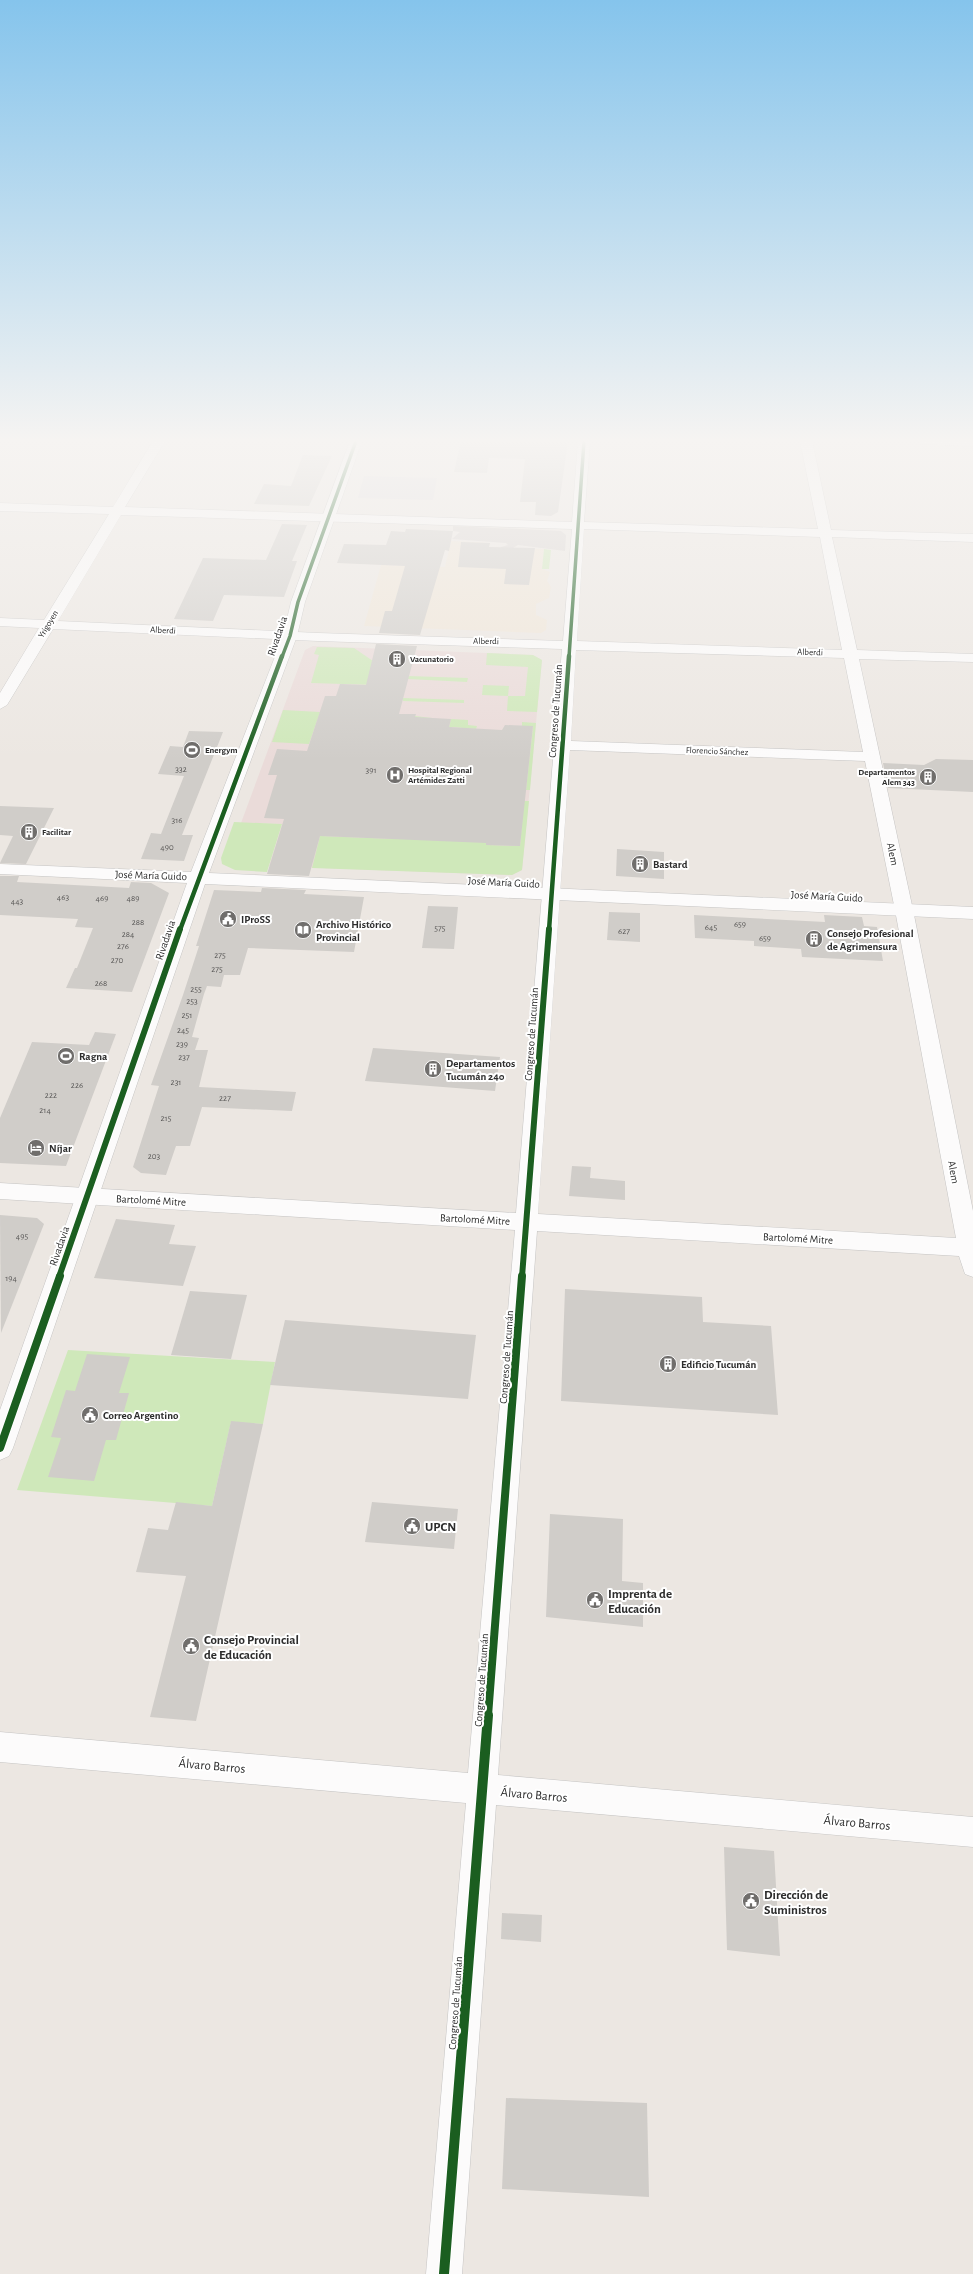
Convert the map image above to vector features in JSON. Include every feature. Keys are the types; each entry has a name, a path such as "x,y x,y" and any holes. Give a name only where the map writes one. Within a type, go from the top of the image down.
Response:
{"main road":[{"name":"Rivadavia","path":"0,1448 198,876 290,636 298,602 319,547"},
{"name":"José María Guido","path":"0,869 198,876 973,913"}],"street":[{"name":"Yrigoyen","path":"0,705 95,547"},
{"name":"Congreso de Tucumán","path":"444,2274 552,894 576,547"},
{"name":"Alem","path":"829,547 904,910 972,1255"},
{"name":"Alberdi","path":"0,622 290,636 973,658"},
{"name":"Florencio Sánchez","path":"562,745 872,757"},
{"name":"Bartolomé Mitre","path":"0,1191 526,1222 972,1255"},
{"name":"Álvaro Barros","path":"0,1747 973,1832"}],"shaded area":[{"path":"450,547 544,549 542,569 550,572 547,581 551,587 549,598 536,604 536,615 547,620 546,630 541,633 364,626 381,565 445,567"},
{"path":"501,547 515,547 500,556"},
{"path":"535,547 565,547 565,551"},
{"name":"Hospital Regional Artémides Zatti","path":"313,646 533,655 542,660 522,870 512,875 269,866 282,824 241,823 305,650"}],"green space":[{"path":"544,549 551,550 549,569 542,569"},
{"path":"317,647 354,648 392,674 376,685 311,683 319,655 314,654"},
{"path":"487,653 533,655 542,660 537,712 507,711 508,696 525,696 528,667 486,665"},
{"path":"408,676 468,678 467,682 408,679"},
{"path":"483,685 509,686 508,696 482,695"},
{"path":"403,698 464,700 464,703 403,701"},
{"path":"283,710 320,712 309,744 272,742"},
{"path":"415,716 432,718 430,726 449,727 451,719 468,720 468,725 477,726 476,729 452,727 450,733 438,732 437,745 447,745 447,748 423,747 424,739 418,738 420,723 414,723"},
{"path":"522,722 536,723 530,790 526,790 533,727 522,726"},
{"path":"404,793 499,800 487,845 520,846 524,801 529,801 522,870 512,875 312,868 320,836 394,839"},
{"path":"234,822 282,824 267,872 235,870 222,864 221,858"},
{"path":"68,1350 275,1362 263,1424 231,1422 212,1506 17,1490"}],"building":[{"path":"272,547 298,547 292,561 297,561 284,597 224,595 213,621 174,619 203,558 266,560"},
{"path":"343,547 450,547 449,551 445,550 420,635 379,633 385,611 392,611 405,566 337,563"},
{"path":"460,547 535,548 529,585 504,584 506,569 458,567"},
{"name":"Hospital Regional Artémides Zatti","path":"376,644 417,646 399,714 416,714 415,717 451,719 449,727 502,730 505,725 533,726 520,846 486,845 486,843 320,836 309,876 267,874 284,819 264,818 277,775 268,775 277,749 307,751 325,696 336,696 340,684 366,685"},
{"path":"189,731 223,732 182,835 193,835 184,861 141,859 151,833 161,834 184,776 158,774 170,746 183,747"},
{"name":"Departamentos Alem 343","path":"936,759 973,760 973,792 888,788 883,763 924,765"},
{"path":"0,806 54,808 26,864 0,863 13,836 0,835"},
{"path":"617,849 664,852 664,879 616,876"},
{"path":"0,876 19,876 17,882 129,888 131,882 151,883 169,893 132,992 66,988 75,968 77,968 93,928 75,927 78,919 0,915"},
{"path":"262,888 306,890 304,894 364,897 354,952 248,948 240,975 224,975 221,987 207,986 204,994 192,1037 199,1038 195,1050 208,1050 199,1087 296,1092 292,1111 202,1107 190,1146 176,1146 166,1175 141,1173 133,1167 159,1086 151,1085 199,946 196,946 214,890 261,892"},
{"path":"428,906 458,907 454,949 422,948"},
{"path":"609,912 640,913 640,942 607,940"},
{"path":"694,915 825,922 824,915 862,917 864,926 877,927 883,961 802,957 801,949 754,946 754,941 695,938"},
{"path":"95,1032 116,1034 66,1166 0,1163 0,1118 32,1042 89,1045"},
{"name":"Departamentos Tucumán 240","path":"373,1048 500,1057 495,1091 365,1081"},
{"path":"572,1166 591,1167 590,1178 625,1181 625,1200 569,1196"},
{"path":"0,1215 37,1218 44,1224 1,1333"},
{"path":"116,1219 175,1225 169,1244 196,1246 183,1286 94,1278"},
{"name":"Edificio Tucumán","path":"565,1289 702,1297 703,1322 771,1326 778,1415 561,1401"},
{"path":"190,1291 247,1295 231,1359 171,1355"},
{"path":"285,1320 476,1335 468,1399 270,1385"},
{"name":"Correo Argentino","path":"87,1354 130,1357 119,1393 129,1393 116,1440 106,1440 94,1481 48,1477 61,1438 51,1437 66,1390 75,1391"},
{"name":"Consejo Provincial de Educación","path":"231,1421 263,1424 196,1721 150,1717 186,1576 136,1572 148,1528 168,1530 176,1502 212,1506"},
{"name":"UPCN","path":"372,1502 458,1509 454,1549 365,1542"},
{"path":"550,1514 623,1519 622,1581 643,1583 643,1627 546,1617"},
{"name":"Dirección de Suministros","path":"724,1847 774,1851 780,1956 727,1950"},
{"path":"502,1913 542,1915 541,1942 501,1939"},
{"path":"506,2098 647,2103 649,2197 502,2189"}],"cycle path":[{"path":"0,1448 198,877 290,636 298,602 318,547"},
{"path":"444,2274 552,894 577,547"}],"place":[{"name":"Vacunatorio","path":"397,659"},
{"name":"Energym","path":"192,750"},
{"name":"Hospital Regional Artémides Zatti","path":"395,775"},
{"name":"Departamentos Alem 343","path":"928,777"},
{"name":"Facilitar","path":"29,832"},
{"name":"Bastard","path":"640,864"},
{"name":"IProSS","path":"228,919"},
{"name":"Archivo Histórico Provincial","path":"303,930"},
{"name":"Consejo Profesional de Agrimensura","path":"814,939"},
{"name":"Ragna","path":"66,1056"},
{"name":"Departamentos Tucumán 240","path":"433,1069"},
{"name":"Níjar","path":"36,1148"},
{"name":"Edificio Tucumán","path":"668,1364"},
{"name":"Correo Argentino","path":"90,1415"},
{"name":"UPCN","path":"412,1526"},
{"name":"Imprenta de Educación","path":"595,1600"},
{"name":"Consejo Provincial de Educación","path":"191,1646"},
{"name":"Dirección de Suministros","path":"751,1901"}]}
